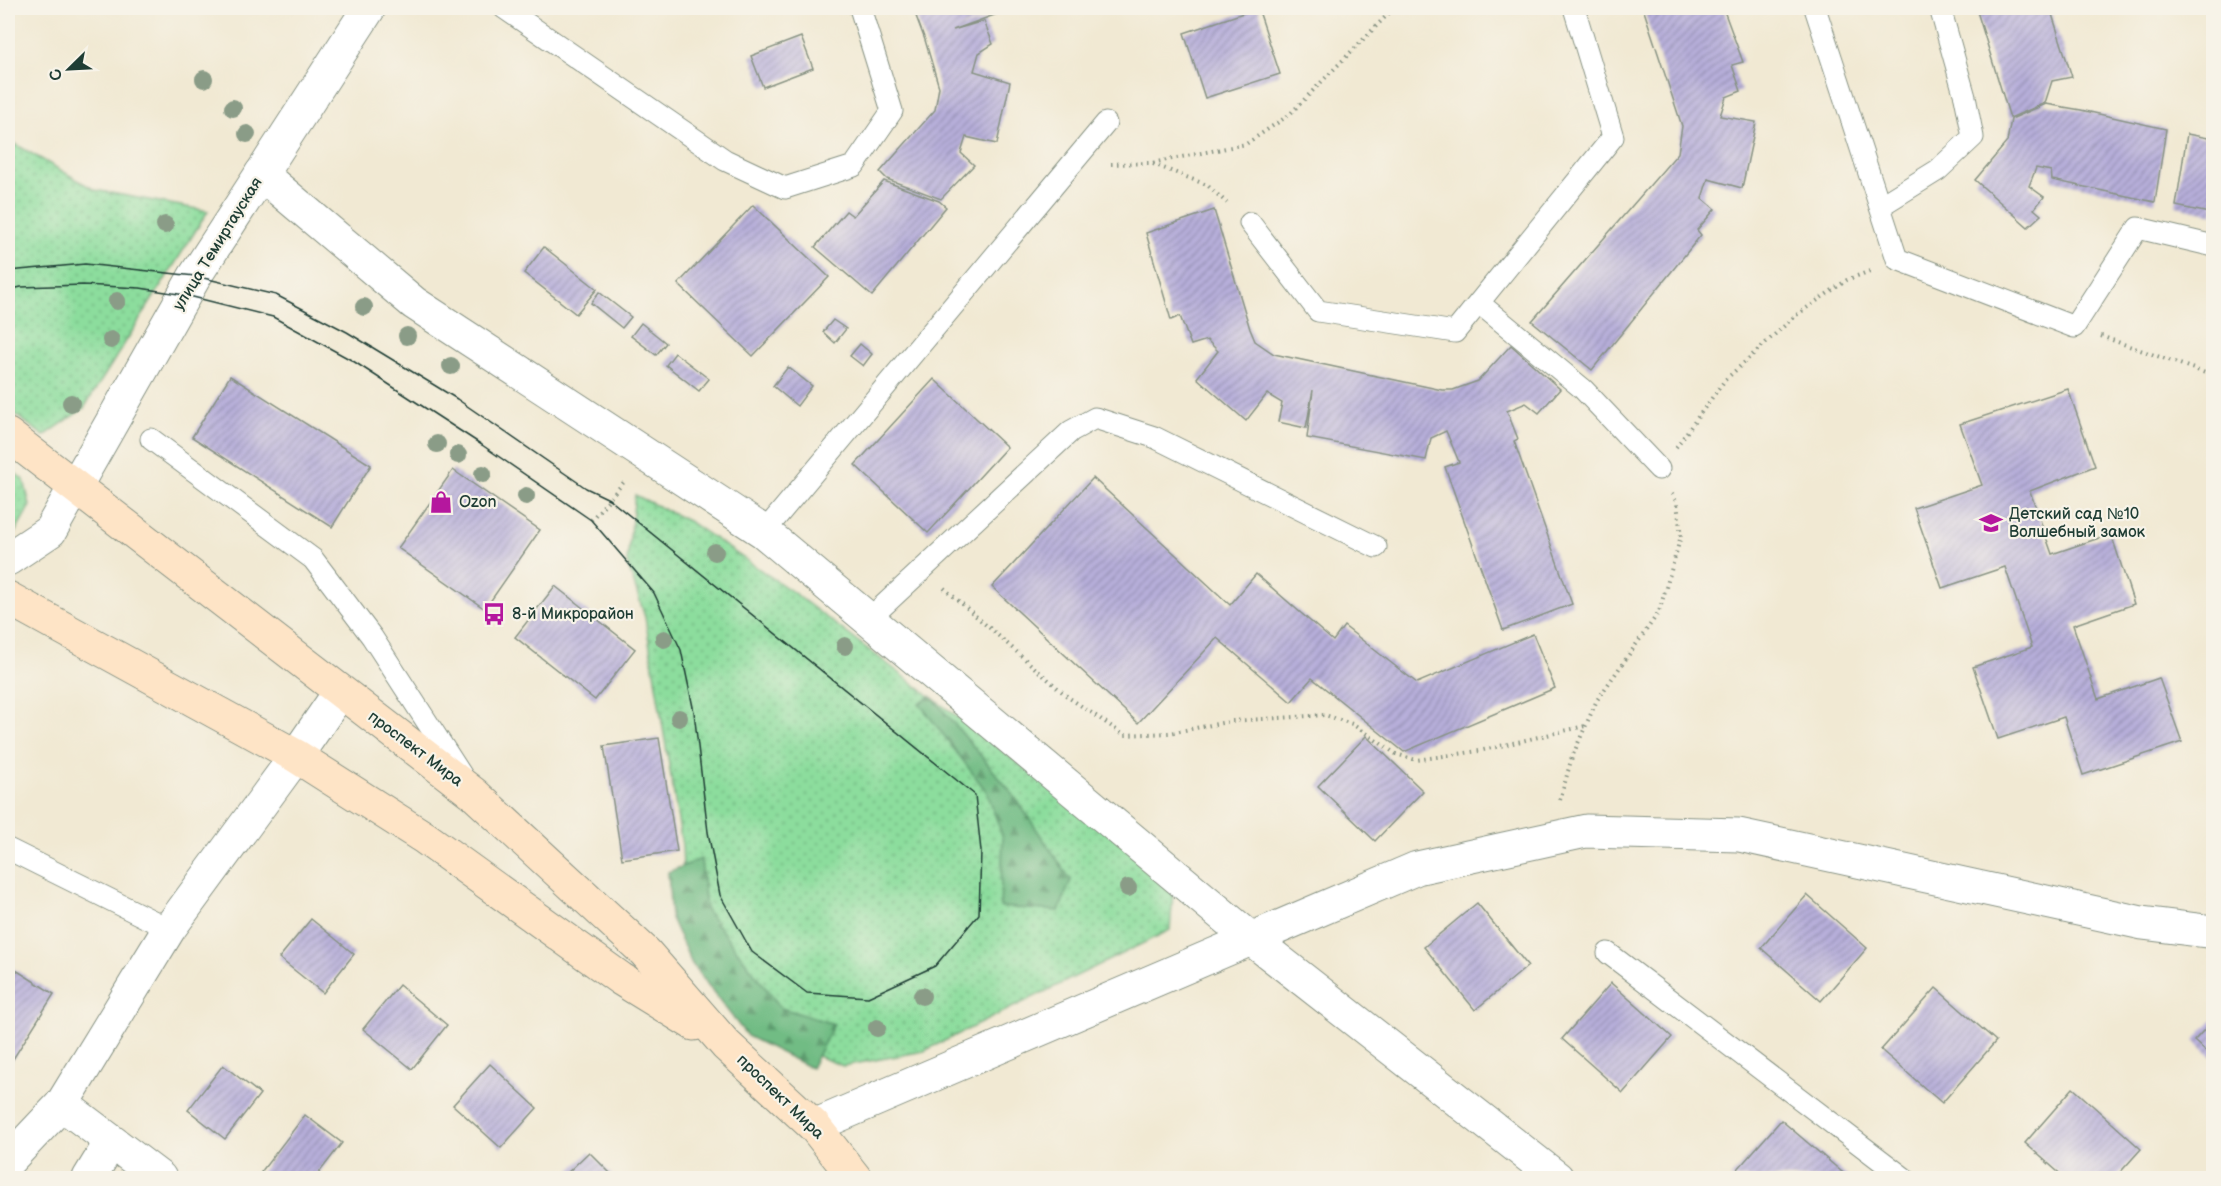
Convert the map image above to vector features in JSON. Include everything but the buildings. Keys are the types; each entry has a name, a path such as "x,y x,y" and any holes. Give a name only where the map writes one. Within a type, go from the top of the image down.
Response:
{"main road":[{"name":"проспект Мира","path":"8,435 474,794 645,952 726,1045 814,1126 855,1179"},
{"name":"проспект Мира","path":"8,598 296,756 425,838 621,979 726,1045"}],"street":[{"name":"улица Темиртауская","path":"76,486 195,276 369,8"},
{"path":"261,174 414,303 764,532 1250,938 1557,1179"},
{"path":"8,559 50,531 76,486"},
{"path":"8,1161 62,1104 170,929 340,692"},
{"path":"814,1126 1417,868 1586,831 1739,835 2142,923 2214,932"},
{"path":"62,1104 160,1179"},
{"path":"89,1179 111,1142"}],"lane":[{"path":"504,8 725,160 785,188 854,166 892,111 860,8"},
{"path":"1250,223 1318,311 1455,332 1613,137 1574,8"},
{"path":"1815,8 1897,259 2074,327 2138,228 2214,246"},
{"path":"1880,206 1938,170 1973,137 1965,97 1940,8"},
{"path":"764,532 1106,123"},
{"path":"1479,303 1583,389 1659,469"},
{"path":"869,619 1071,431 1095,418 1154,437 1376,547"},
{"path":"152,439 313,559 372,637 474,794"},
{"path":"8,849 170,929"},
{"path":"1608,953 1904,1179"}],"path":[{"path":"1071,165 1152,163 1246,144 1289,115 1394,8"},
{"path":"1152,163 1207,186 1250,223"},
{"path":"1550,838 1572,757 1597,700 1659,612 1662,602 1681,536 1677,503 1659,469 1725,380 1795,316 1847,280 1897,259"},
{"path":"2074,327 2205,373"},
{"path":"591,520 647,455"},
{"path":"923,569 1068,697 1124,735 1170,733 1232,721 1325,715 1352,724 1396,754 1416,760 1479,752 1586,726"}],"green space":[{"path":"8,140 95,190 208,211 84,408 44,436 8,409"},
{"path":"8,468 24,480 30,506 15,532 8,537"},
{"path":"635,495 690,522 790,590 1174,881 1170,930 924,1051 843,1066 773,1039 686,925 682,845 645,617 627,562"},
{"path":"931,696 1012,793 1071,880 1059,911 1000,907 1003,838 987,792 919,703"},
{"path":"701,859 706,910 781,1008 834,1024 811,1068 747,1036 692,964 671,918 668,872"}],"tram line":[{"path":"8,271 85,264 195,276 276,295 347,332 457,399 586,488 609,499 975,795 981,851 979,914 935,966 868,997 807,993 752,952 720,895 708,832 694,712 681,650 654,593 591,520 482,445 353,361 273,317 185,295 140,288 83,285 21,287 8,290"}],"place":[{"name":"Ozon","path":"441,502"},
{"name":"Детский сад №10 Волшебный замок","path":"1991,523"},
{"name":"8-й Микрорайон","path":"494,614"}]}
